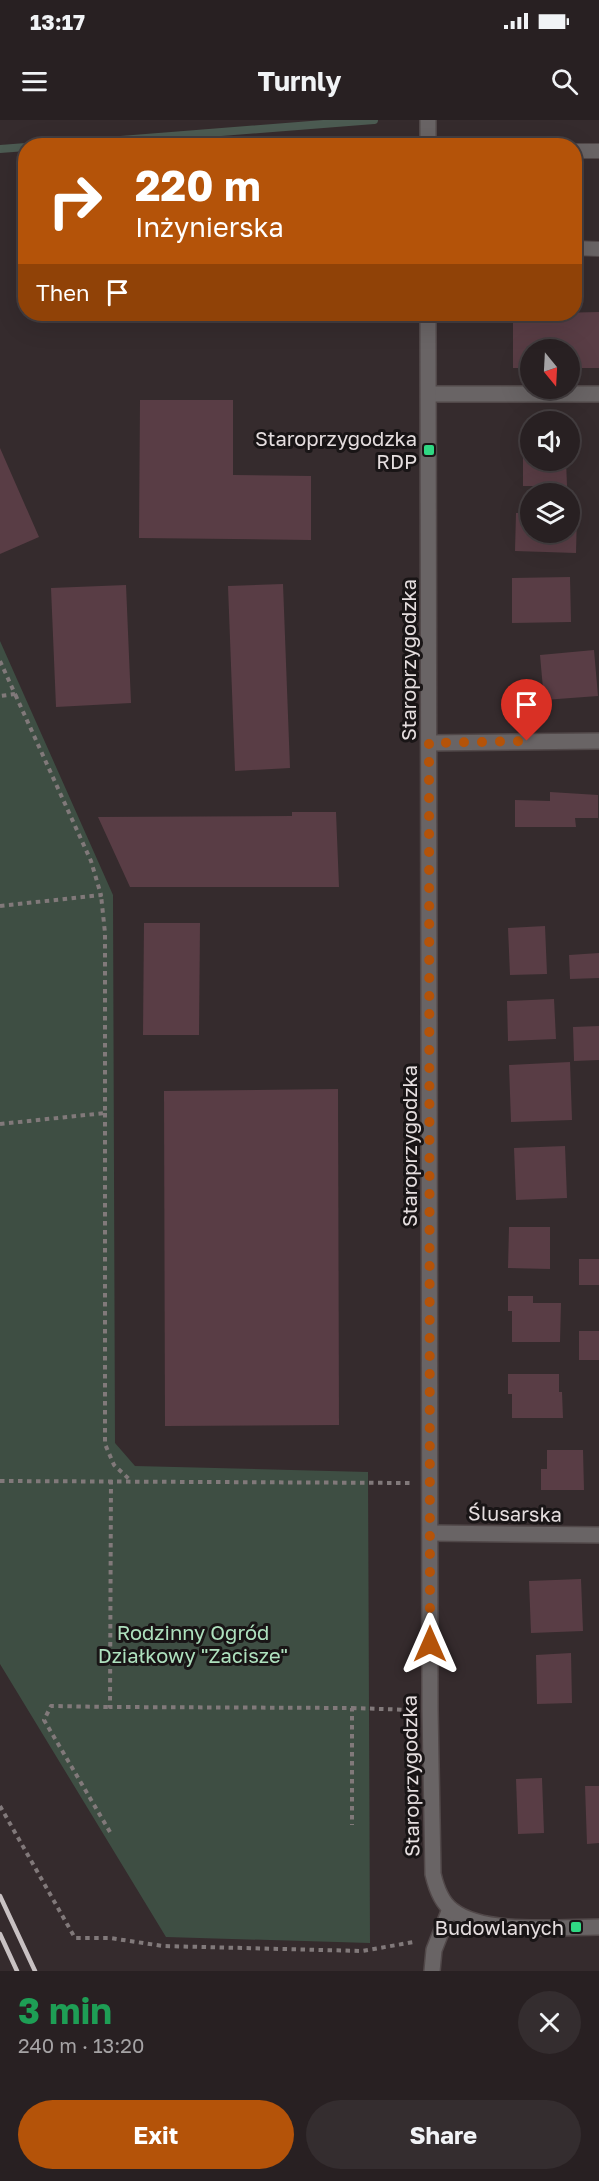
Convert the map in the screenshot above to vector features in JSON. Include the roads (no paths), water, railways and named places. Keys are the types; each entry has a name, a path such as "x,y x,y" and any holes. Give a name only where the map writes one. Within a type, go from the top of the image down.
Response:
{"street":[{"path":"428,120 428,138"},
{"name":"Staroprzygodzka","path":"428,321 430,1710 433,1874 436,1886 450,1909"},
{"path":"429,394 599,394"},
{"path":"429,743 599,741"},
{"name":"Ślusarska","path":"430,1533 599,1535"},
{"path":"432,1971 438,1936 450,1909 467,1919 483,1923 599,1928"}],"lane":[{"path":"582,151 599,151"},
{"path":"582,248 599,249"}],"waterway":[{"path":"146,138 374,120"},
{"path":"0,149 18,148"}],"railway":[{"path":"0,1896 35,1971"},
{"path":"0,1934 17,1971"}],"place":[{"name":"Staroprzygodzka RDP","path":"429,450"},
{"name":"Budowlanych","path":"576,1927"}],"park label":[{"name":"Rodzinny Ogród Działkowy \"Zacisze\"","path":"193,1644"}]}
